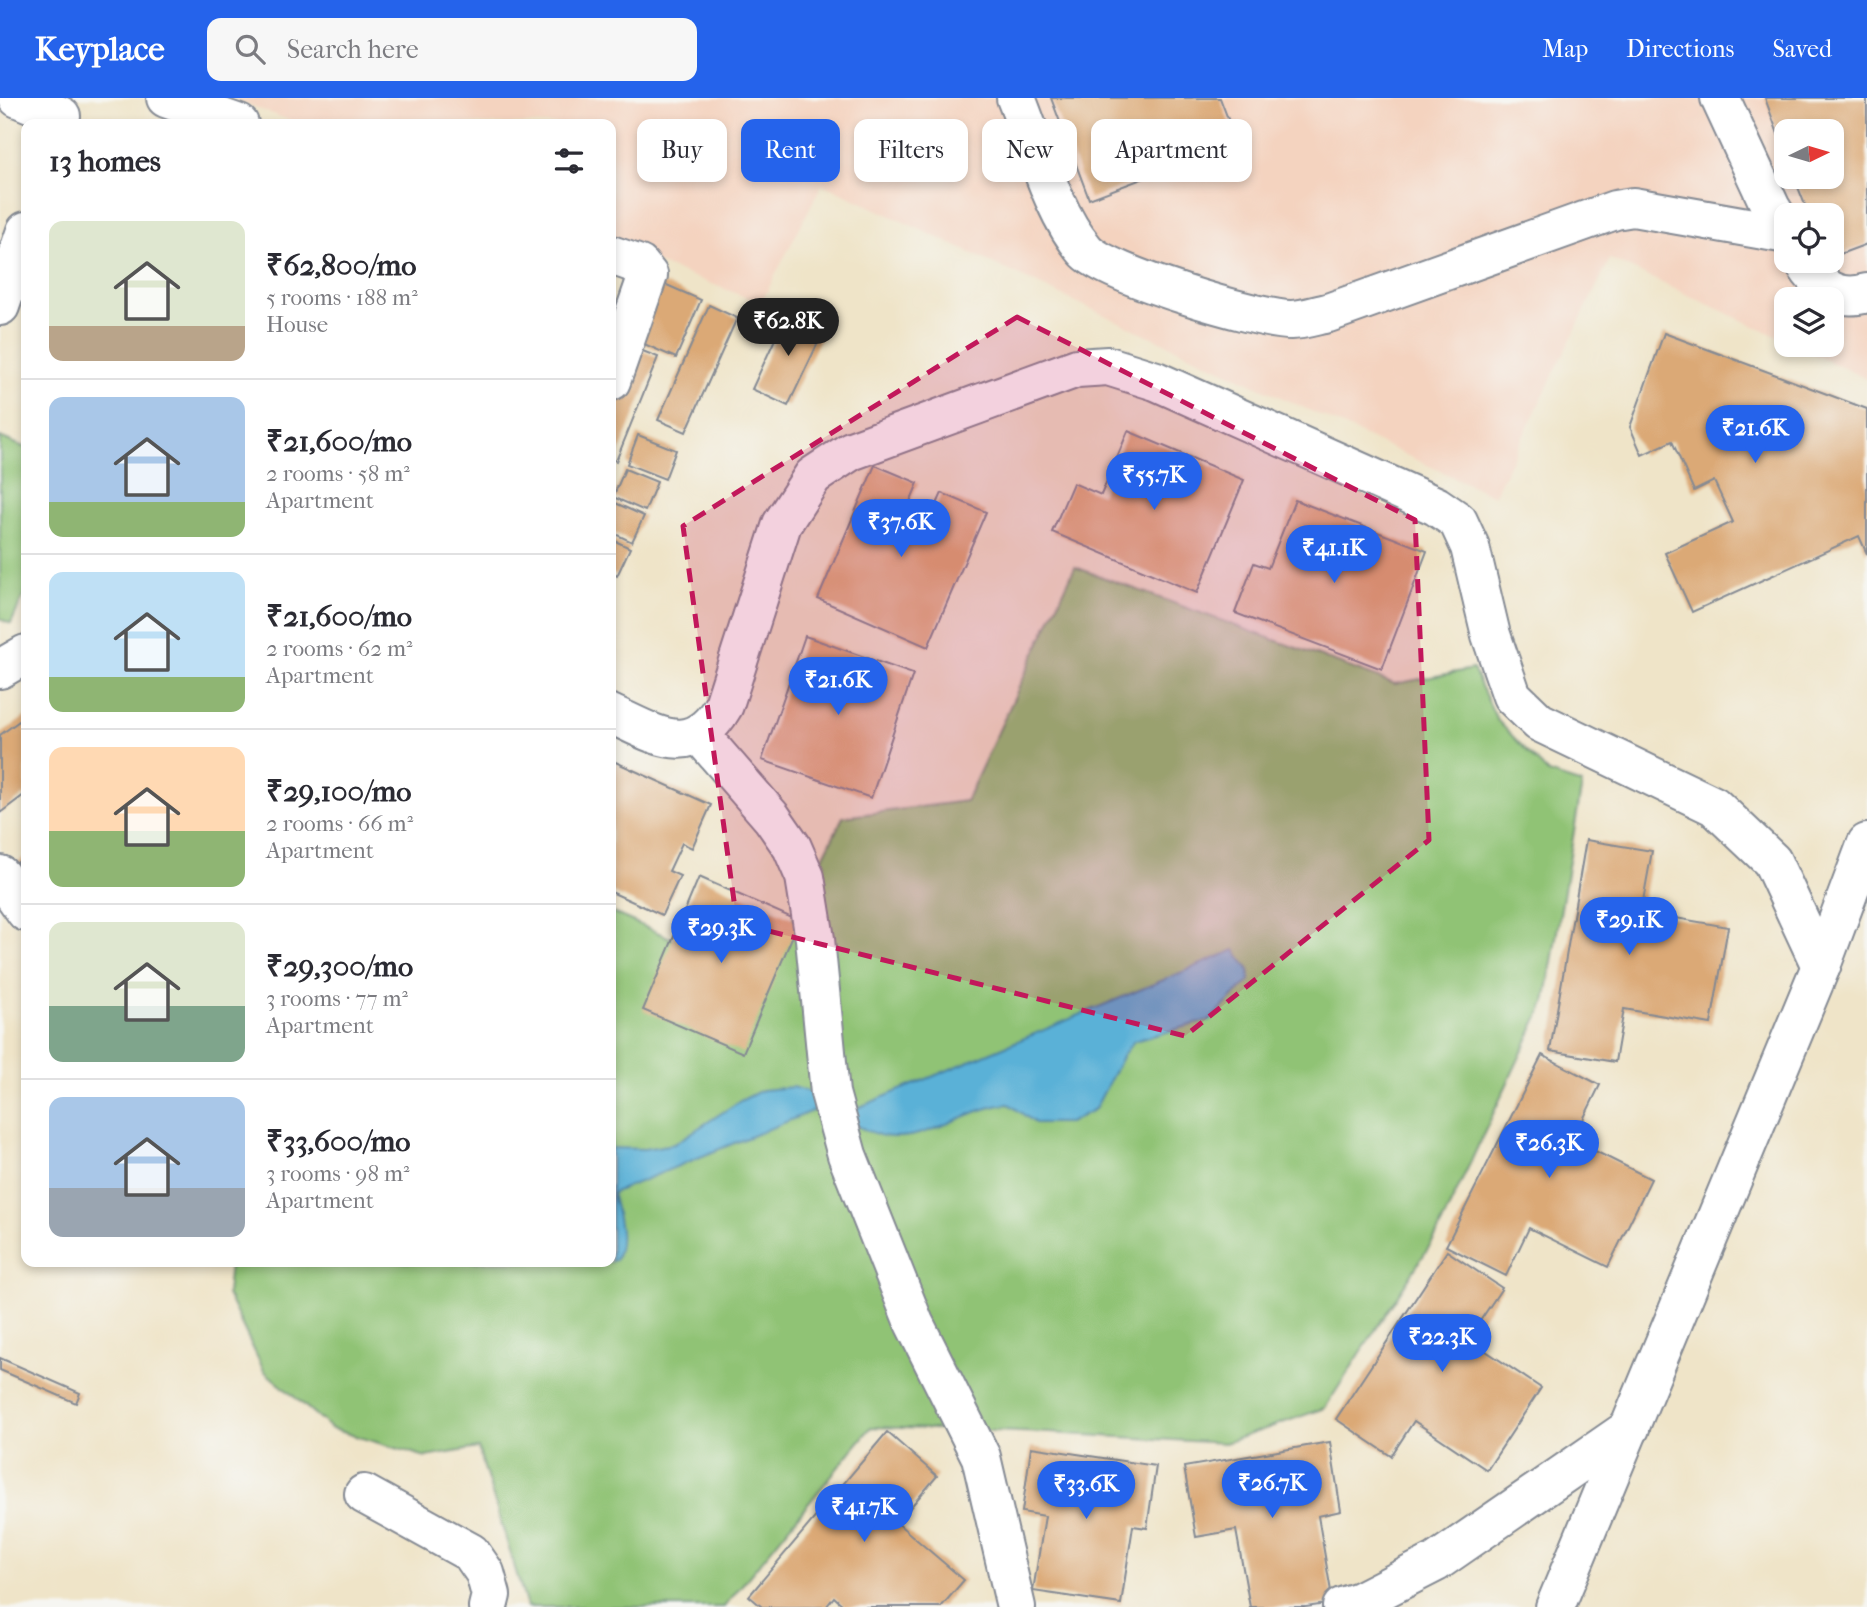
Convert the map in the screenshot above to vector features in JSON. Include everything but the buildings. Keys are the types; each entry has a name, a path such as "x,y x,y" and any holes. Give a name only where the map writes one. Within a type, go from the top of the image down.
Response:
{"street":[{"path":"18,98 62,113"},
{"path":"166,98 225,119"},
{"path":"1016,98 1064,219 1086,251 1134,279 1252,312 1291,320 1328,313 1615,210 1633,206 1774,232"},
{"path":"1720,98 1774,211"},
{"path":"0,306 21,254"},
{"path":"616,257 640,265 648,275 616,367"},
{"path":"1812,273 1825,289 1843,297 1867,293"},
{"path":"616,717 657,736 680,739 699,735 714,722 724,705 782,524 813,476 851,451 1077,368 1108,366 1169,387 1436,506 1458,522 1470,547 1491,635 1512,696 1539,722 1714,806 1738,826 1772,861 1821,966"},
{"path":"0,669 21,657"},
{"path":"699,735 772,818 792,846 805,877 815,939 830,1093 847,1155 914,1323 981,1457 1016,1607"},
{"path":"1555,1607 1821,966 1867,844"},
{"path":"0,875 21,905"},
{"path":"1342,1607 1360,1601 1436,1562 1630,1428"},
{"path":"363,1494 471,1553 485,1573 491,1595 488,1607"}],"highlighted area":[{"path":"1017,317 1415,520 1429,840 1185,1036 737,923 683,526"}],"shaded area":[{"path":"231,98 1867,98 1867,379 1820,357 1844,357 1844,287 1774,287 1774,335 1610,259 1494,496 822,184 761,303 616,247 616,119 286,119"}],"green space":[{"path":"0,437 21,446 21,601 11,624 0,619"},
{"path":"1075,567 1395,684 1473,669 1497,720 1548,773 1582,784 1545,1003 1436,1236 1325,1408 1225,1443 871,1427 724,1607 527,1607 478,1448 426,1457 332,1429 264,1371 227,1294 230,1267 616,1267 616,914 716,958 781,942 843,817 966,801"}],"water":[{"path":"1235,950 1249,969 1250,980 1210,1020 1134,1041 1123,1055 1095,1109 1069,1123 1035,1123 1009,1104 977,1111 931,1130 900,1137 883,1136 857,1126 850,1111"},
{"path":"793,1087 810,1092 820,1108 616,1191 616,1148 644,1149 674,1144 740,1101 762,1090"},
{"path":"616,1210 620,1236 616,1257"}]}
